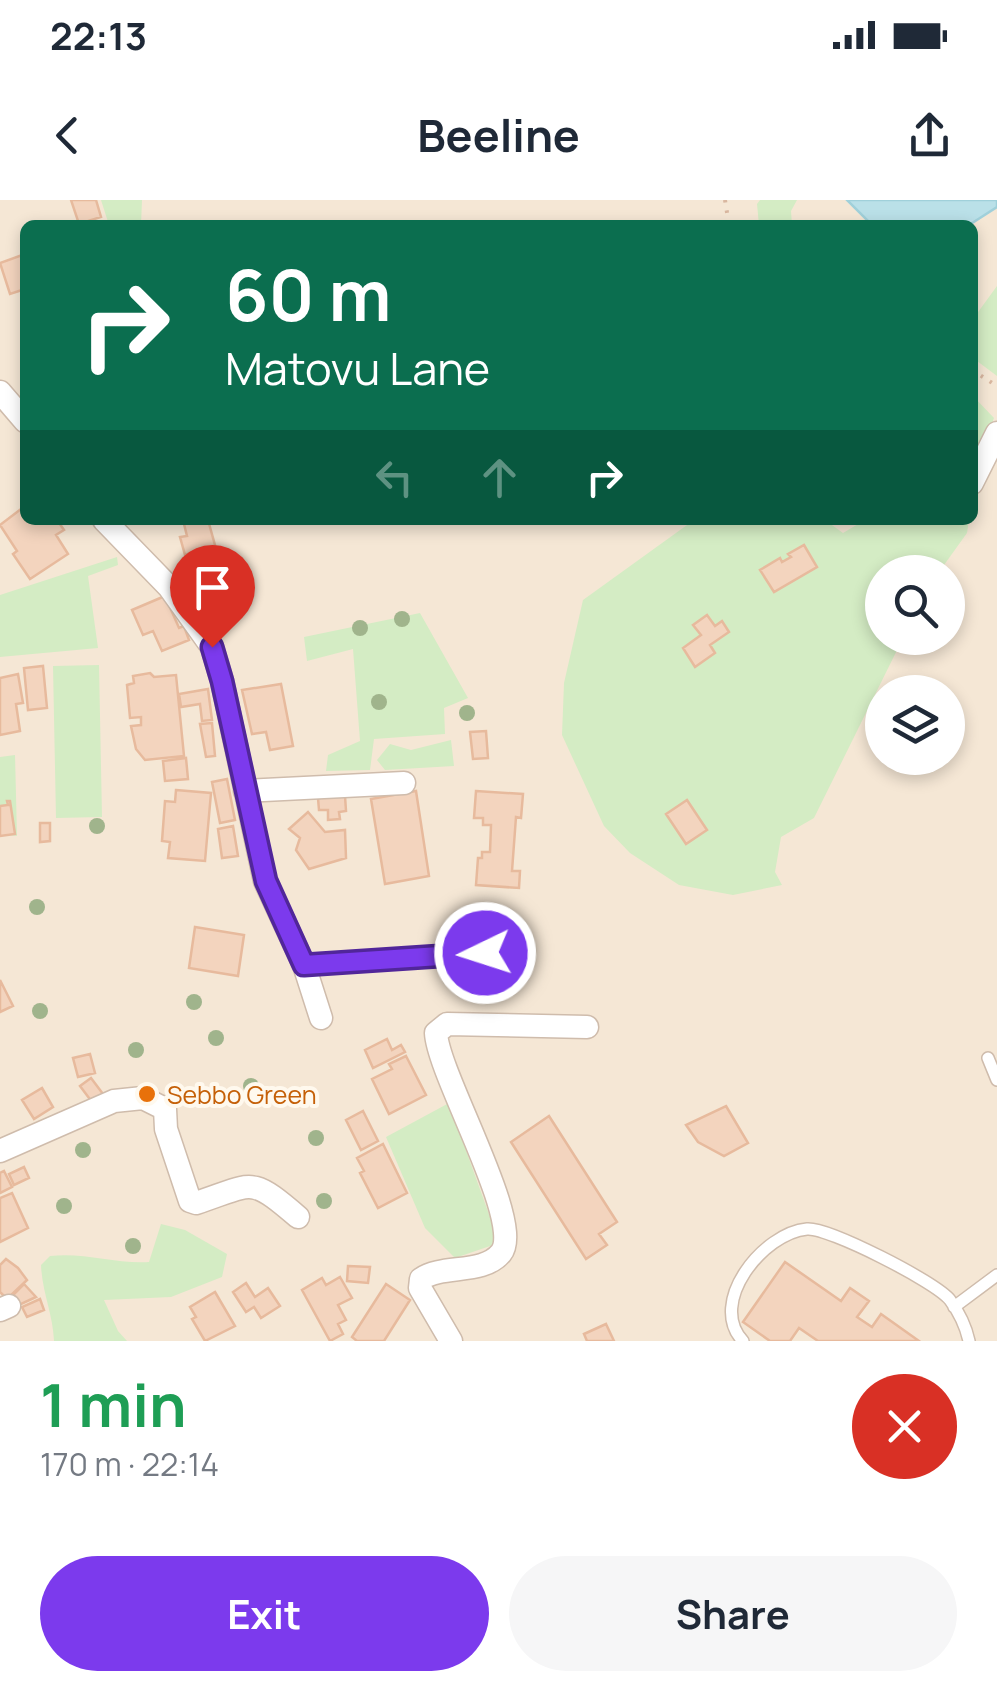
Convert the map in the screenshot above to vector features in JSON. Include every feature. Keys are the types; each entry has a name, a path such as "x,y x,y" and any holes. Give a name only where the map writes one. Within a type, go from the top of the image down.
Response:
{"street":[{"path":"0,392 20,415"},
{"path":"978,472 997,432"},
{"path":"109,525 169,588 212,647 266,881 304,965 321,1018"},
{"path":"244,790 404,783"},
{"path":"452,1341 420,1288 421,1280 430,1273 488,1262 501,1253 505,1242 499,1204 436,1033 447,1024 586,1026"},
{"path":"0,1150 114,1102 143,1098 164,1109 166,1129 190,1201 196,1203 250,1185 267,1190 298,1217"}],"lane":[{"path":"304,965 521,951"},
{"path":"988,1058 997,1080"},
{"path":"744,1341 730,1320 731,1303 744,1274 767,1248 785,1235 804,1229 821,1229 899,1266 948,1297 969,1341"},
{"path":"954,1307 997,1275"}],"shaded area":[{"path":"0,200 997,200 997,1341 0,1341"}],"green space":[{"path":"101,200 142,200 141,220 107,220"},
{"path":"760,200 797,200 792,220 759,220"},
{"path":"997,286 997,376 978,362 978,312"},
{"path":"978,401 994,418 978,460"},
{"path":"687,525 832,525 843,533 857,525 968,525 951,555 865,555 865,655 895,655 885,675 865,675 865,715 814,818 781,837 775,872 782,885 733,895 679,885 630,853 604,826 562,735 564,683 583,600"},
{"path":"117,557 118,565 88,576 98,648 0,657 0,595"},
{"path":"420,613 468,698 444,708 445,734 374,739 370,770 326,771 328,755 360,741 353,649 307,661 304,637"},
{"path":"99,665 102,817 56,818 53,666"},
{"path":"451,740 454,766 385,770 377,760 390,744 411,750"},
{"path":"15,755 17,836 0,834 0,757"},
{"path":"449,1103 495,1231 496,1244 455,1258 425,1228 386,1137"},
{"path":"161,1224 185,1230 227,1254 222,1277 171,1297 104,1300 127,1341 54,1341 41,1265 50,1256 63,1255 149,1262"}],"water":[{"path":"847,200 997,200 997,207 977,220 867,220"}],"building":[{"path":"71,200 96,200 101,217 78,220"},
{"path":"20,256 20,291 10,294 0,263"},
{"path":"20,510 20,525 60,525 64,530 56,535 68,554 30,579 0,525"},
{"path":"184,525 209,525 218,556 193,563 191,553 185,555 180,537 187,536"},
{"path":"804,545 817,567 774,592 760,570 780,558 782,562 791,557 788,554"},
{"path":"165,596 179,628 184,626 189,640 162,651 153,631 143,635 132,610"},
{"path":"707,615 715,626 722,621 729,632 710,645 715,653 695,667 683,648 701,635 693,625"},
{"path":"43,666 47,708 28,710 24,668"},
{"path":"150,673 154,677 176,675 184,756 145,760 136,749 131,726 141,725 141,717 130,718 127,685 134,683 133,676"},
{"path":"18,674 23,703 16,704 20,731 0,735 0,678"},
{"path":"281,684 293,746 270,750 266,732 252,734 242,690"},
{"path":"208,689 212,720 202,721 200,704 181,707 179,694"},
{"path":"212,723 215,756 206,757 200,724"},
{"path":"486,731 488,758 473,759 470,732"},
{"path":"186,758 188,779 165,781 163,761"},
{"path":"227,779 235,820 220,823 212,782"},
{"path":"176,790 211,793 205,861 168,858 170,842 162,841 165,801 175,802"},
{"path":"416,791 429,876 385,884 371,799"},
{"path":"476,791 523,794 521,818 516,817 512,871 520,871 519,888 476,885 478,858 482,858 482,852 490,852 491,825 483,825 483,818 474,818"},
{"path":"345,796 346,811 339,812 340,819 328,820 328,810 319,810 318,798"},
{"path":"687,800 707,830 686,844 666,814"},
{"path":"10,801 15,834 0,836 0,806 8,805"},
{"path":"308,812 325,832 345,830 346,858 309,869 296,850 300,838 289,829"},
{"path":"40,823 50,823 50,841 40,842"},
{"path":"233,826 238,856 222,858 218,829"},
{"path":"195,927 244,935 238,976 189,968"},
{"path":"0,980 13,1006 0,1012"},
{"path":"387,1039 392,1050 401,1045 405,1052 373,1068 365,1050"},
{"path":"90,1054 95,1073 78,1077 73,1058"},
{"path":"406,1056 426,1095 389,1114 372,1079"},
{"path":"91,1078 103,1094 92,1102 80,1086"},
{"path":"42,1088 53,1107 34,1119 22,1100"},
{"path":"726,1106 748,1143 724,1156 698,1142 686,1125"},
{"path":"363,1111 378,1141 361,1150 346,1120"},
{"path":"549,1116 617,1222 599,1234 607,1245 586,1259 511,1142"},
{"path":"383,1144 407,1193 378,1208 360,1173 364,1171 357,1158"},
{"path":"24,1167 29,1178 14,1185 9,1174"},
{"path":"4,1171 12,1187 0,1193 0,1173"},
{"path":"12,1193 28,1228 0,1242 0,1198"},
{"path":"6,1259 27,1280 7,1299 0,1292 0,1265"},
{"path":"785,1262 841,1301 850,1288 869,1301 857,1317 872,1327 881,1314 919,1341 818,1341 799,1328 790,1341 770,1341 743,1322"},
{"path":"348,1266 370,1267 368,1283 347,1281"},
{"path":"340,1277 352,1298 338,1305 346,1320 338,1324 343,1334 330,1341 302,1290 322,1278 326,1285"},
{"path":"246,1283 255,1297 268,1288 280,1306 261,1318 254,1307 246,1312 233,1292"},
{"path":"24,1284 36,1297 19,1305 12,1296"},
{"path":"386,1284 410,1300 384,1341 357,1341 352,1337"},
{"path":"215,1292 235,1326 205,1341 192,1319 196,1317 190,1307"},
{"path":"40,1299 44,1310 27,1317 22,1307"},
{"path":"606,1324 614,1341 587,1341 584,1334"}],"place":[{"name":"Sebbo Green","path":"147,1094"}],"route":[{"path":"212,647 266,881 304,965 485,953"}]}
